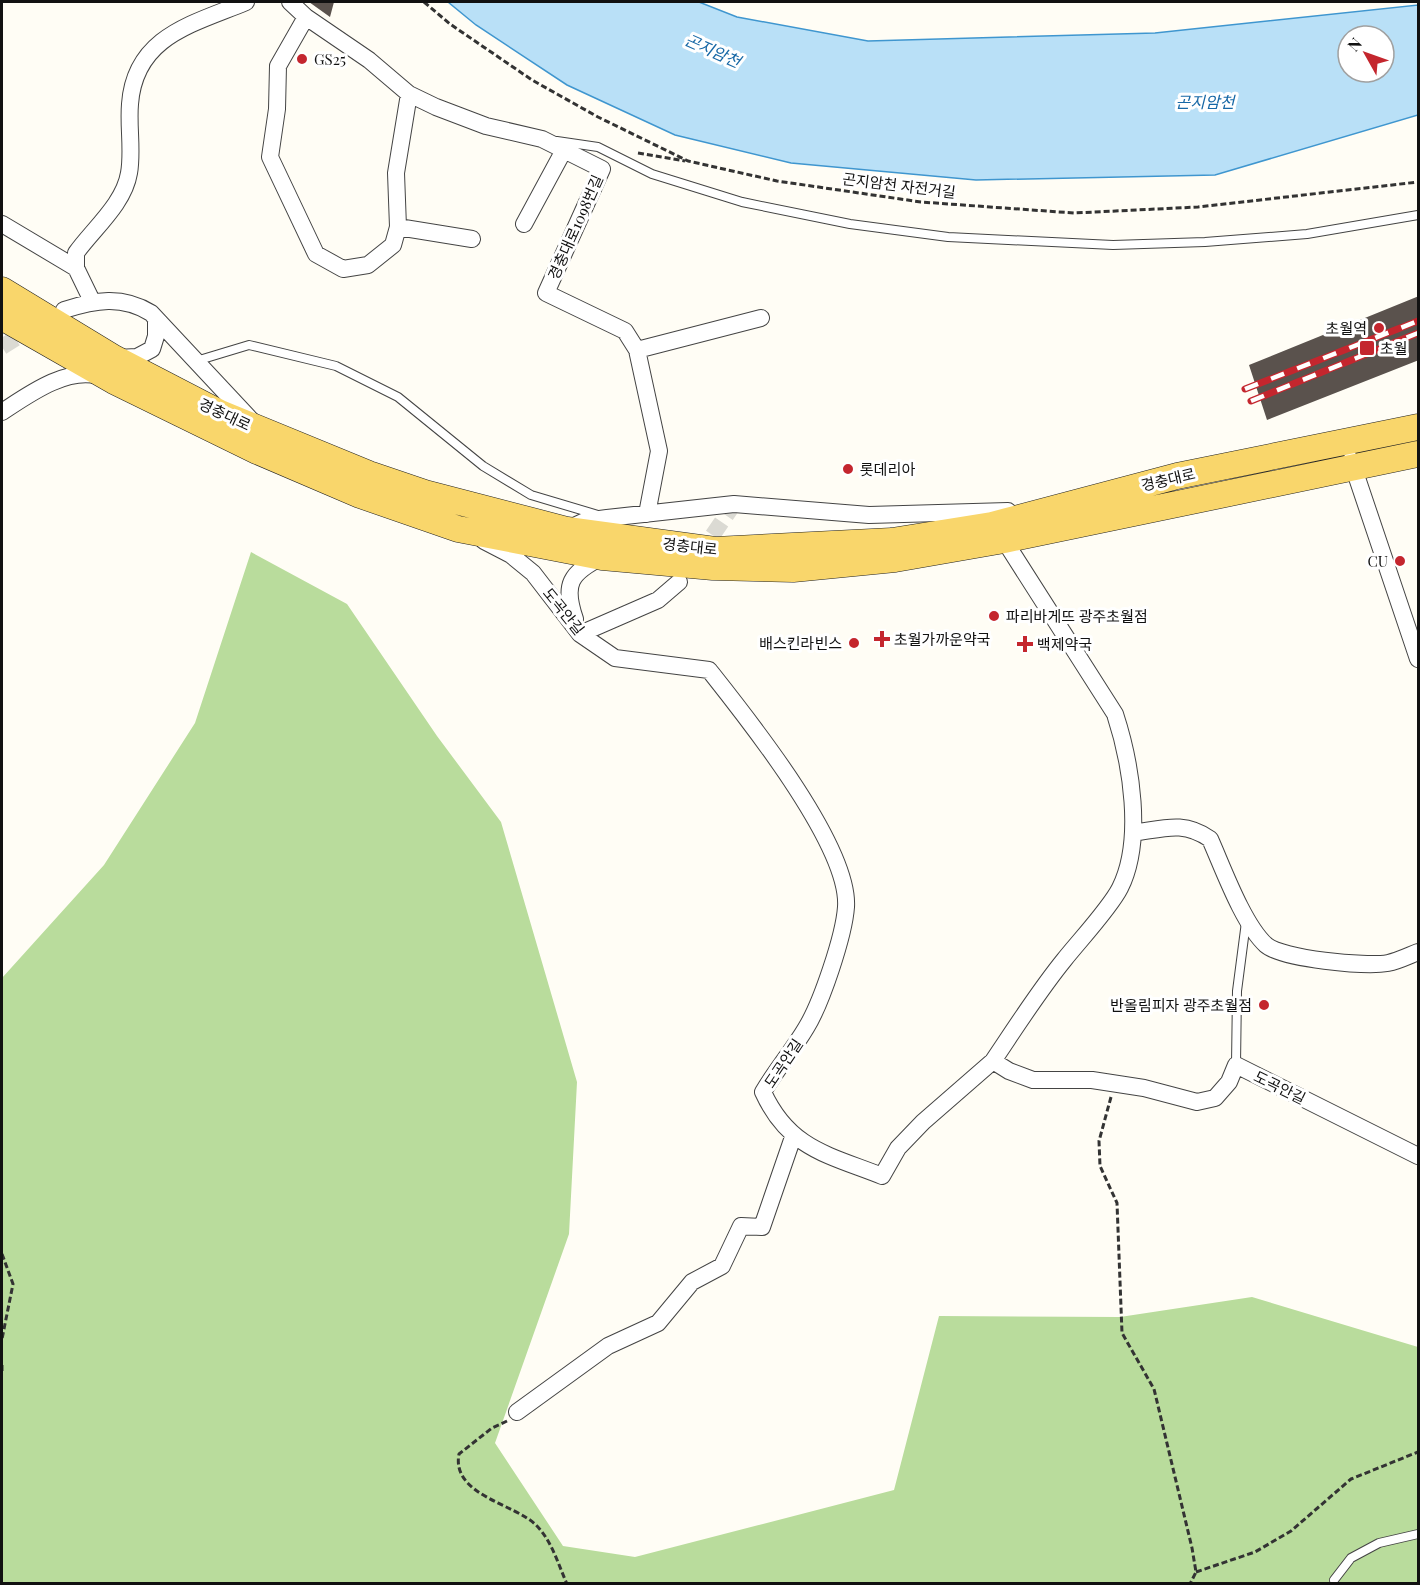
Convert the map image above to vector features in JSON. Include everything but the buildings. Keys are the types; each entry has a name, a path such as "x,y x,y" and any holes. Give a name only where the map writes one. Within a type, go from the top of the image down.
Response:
{"main road":[{"name":"경충대로","path":"2,290 114,369 257,451 360,495 458,529 602,557 713,567 793,569 896,559 1004,540 1419,454"},
{"name":"경충대로","path":"2,316 114,369 369,474 425,493 567,530 715,550 892,541 992,525 1177,476 1305,451 1413,424"},
{"path":"1250,489 1266,473 1301,462 1305,458 1305,451"}],"street":[{"path":"92,301 76,268 76,253 101,223 129,174 130,103 134,81 142,62 156,44 179,30 246,2"},
{"name":"경충대로1098번길","path":"290,2 306,17 369,60 409,94 486,126 542,139 602,170 546,293 625,331 637,351 658,451 647,514"},
{"path":"306,17 279,66 277,109 270,157 316,254 343,269 368,265 393,245 398,227 396,173 409,94"},
{"path":"524,224 564,150"},
{"path":"2,224 76,268"},
{"path":"398,227 472,239"},
{"path":"64,310 92,301 135,304 151,313 156,322 196,361 248,418 267,432"},
{"path":"637,351 761,318"},
{"path":"2,412 35,391 61,380 114,369 152,349 156,336 156,322"},
{"path":"1345,442 1419,659"},
{"path":"567,530 585,521 734,504 869,515 991,513 1066,505"},
{"name":"도곡안길","path":"458,529 512,555 533,573 580,634 615,658 709,670 763,738 827,842 842,876 846,906 840,942 807,1027 763,1092 771,1109 793,1137 820,1151 882,1176 898,1148 923,1122 993,1061 1009,1071 1033,1080 1092,1080 1197,1102 1215,1098 1229,1082 1236,1065 1419,1156"},
{"path":"993,1061 1052,975 1120,889 1132,833 1130,775 1125,743 1114,714 1004,540"},
{"path":"602,557 581,568 569,584 569,601 580,634 658,600 679,582"},
{"path":"1132,833 1182,825 1197,830 1210,839 1255,933 1268,947 1283,953 1354,963 1387,963 1419,952"},
{"path":"518,1412 608,1347 658,1323 692,1282 722,1266 741,1226 762,1227 793,1137"}],"lane":[{"path":"542,139 598,147 652,174 690,188 742,202 850,224 948,237 1113,245 1205,242 1307,234 1419,215"},
{"path":"196,361 249,345 336,366 398,397 483,466 531,495 607,518"},
{"path":"1236,1065 1237,992 1247,916"},
{"path":"1334,1580 1351,1558 1379,1543 1419,1534"}],"path":[{"name":"곤지암천 자전거길","path":"424,2 450,24 532,80 598,117 688,161 777,181 921,202 1074,213 1198,207 1419,182"},
{"path":"632,152 688,161"},
{"path":"1114,1083 1099,1141 1100,1166 1118,1203 1122,1333 1154,1389 1196,1572 1190,1584"},
{"path":"2,1254 13,1284 2,1339"},
{"path":"2,1365 2,1372"},
{"path":"518,1412 459,1454 457,1462 465,1478 479,1492 537,1526 552,1549 567,1584"},
{"path":"1196,1572 1255,1552 1291,1531 1351,1479 1419,1452"}],"green space":[{"path":"251,552 347,604 437,736 501,822 577,1082 569,1234 495,1443 563,1546 635,1557 894,1490 939,1316 1120,1317 1252,1297 1418,1347 1418,1583 2,1584 2,978 104,865 195,723"}],"water":[{"name":"곤지암천","path":"448,2 699,2 737,17 868,41 1155,33 1418,5 1418,115 1215,175 976,180 791,163 675,135 567,85 476,25"}],"tunnel":[{"path":"2,347 32,328"},
{"path":"699,555 734,504"}],"railway":[{"path":"1245,389 1418,321"},
{"path":"1251,401 1418,333"}],"place":[{"name":"GS25","path":"302,59"},
{"name":"초월역","path":"1379,328"},
{"name":"초월","path":"1367,348"},
{"name":"롯데리아","path":"848,469"},
{"name":"CU","path":"1400,561"},
{"name":"파리바게뜨 광주초월점","path":"994,616"},
{"name":"초월가까운약국","path":"882,639"},
{"name":"배스킨라빈스","path":"854,643"},
{"name":"백제약국","path":"1025,644"},
{"name":"반올림피자 광주초월점","path":"1264,1005"}]}
